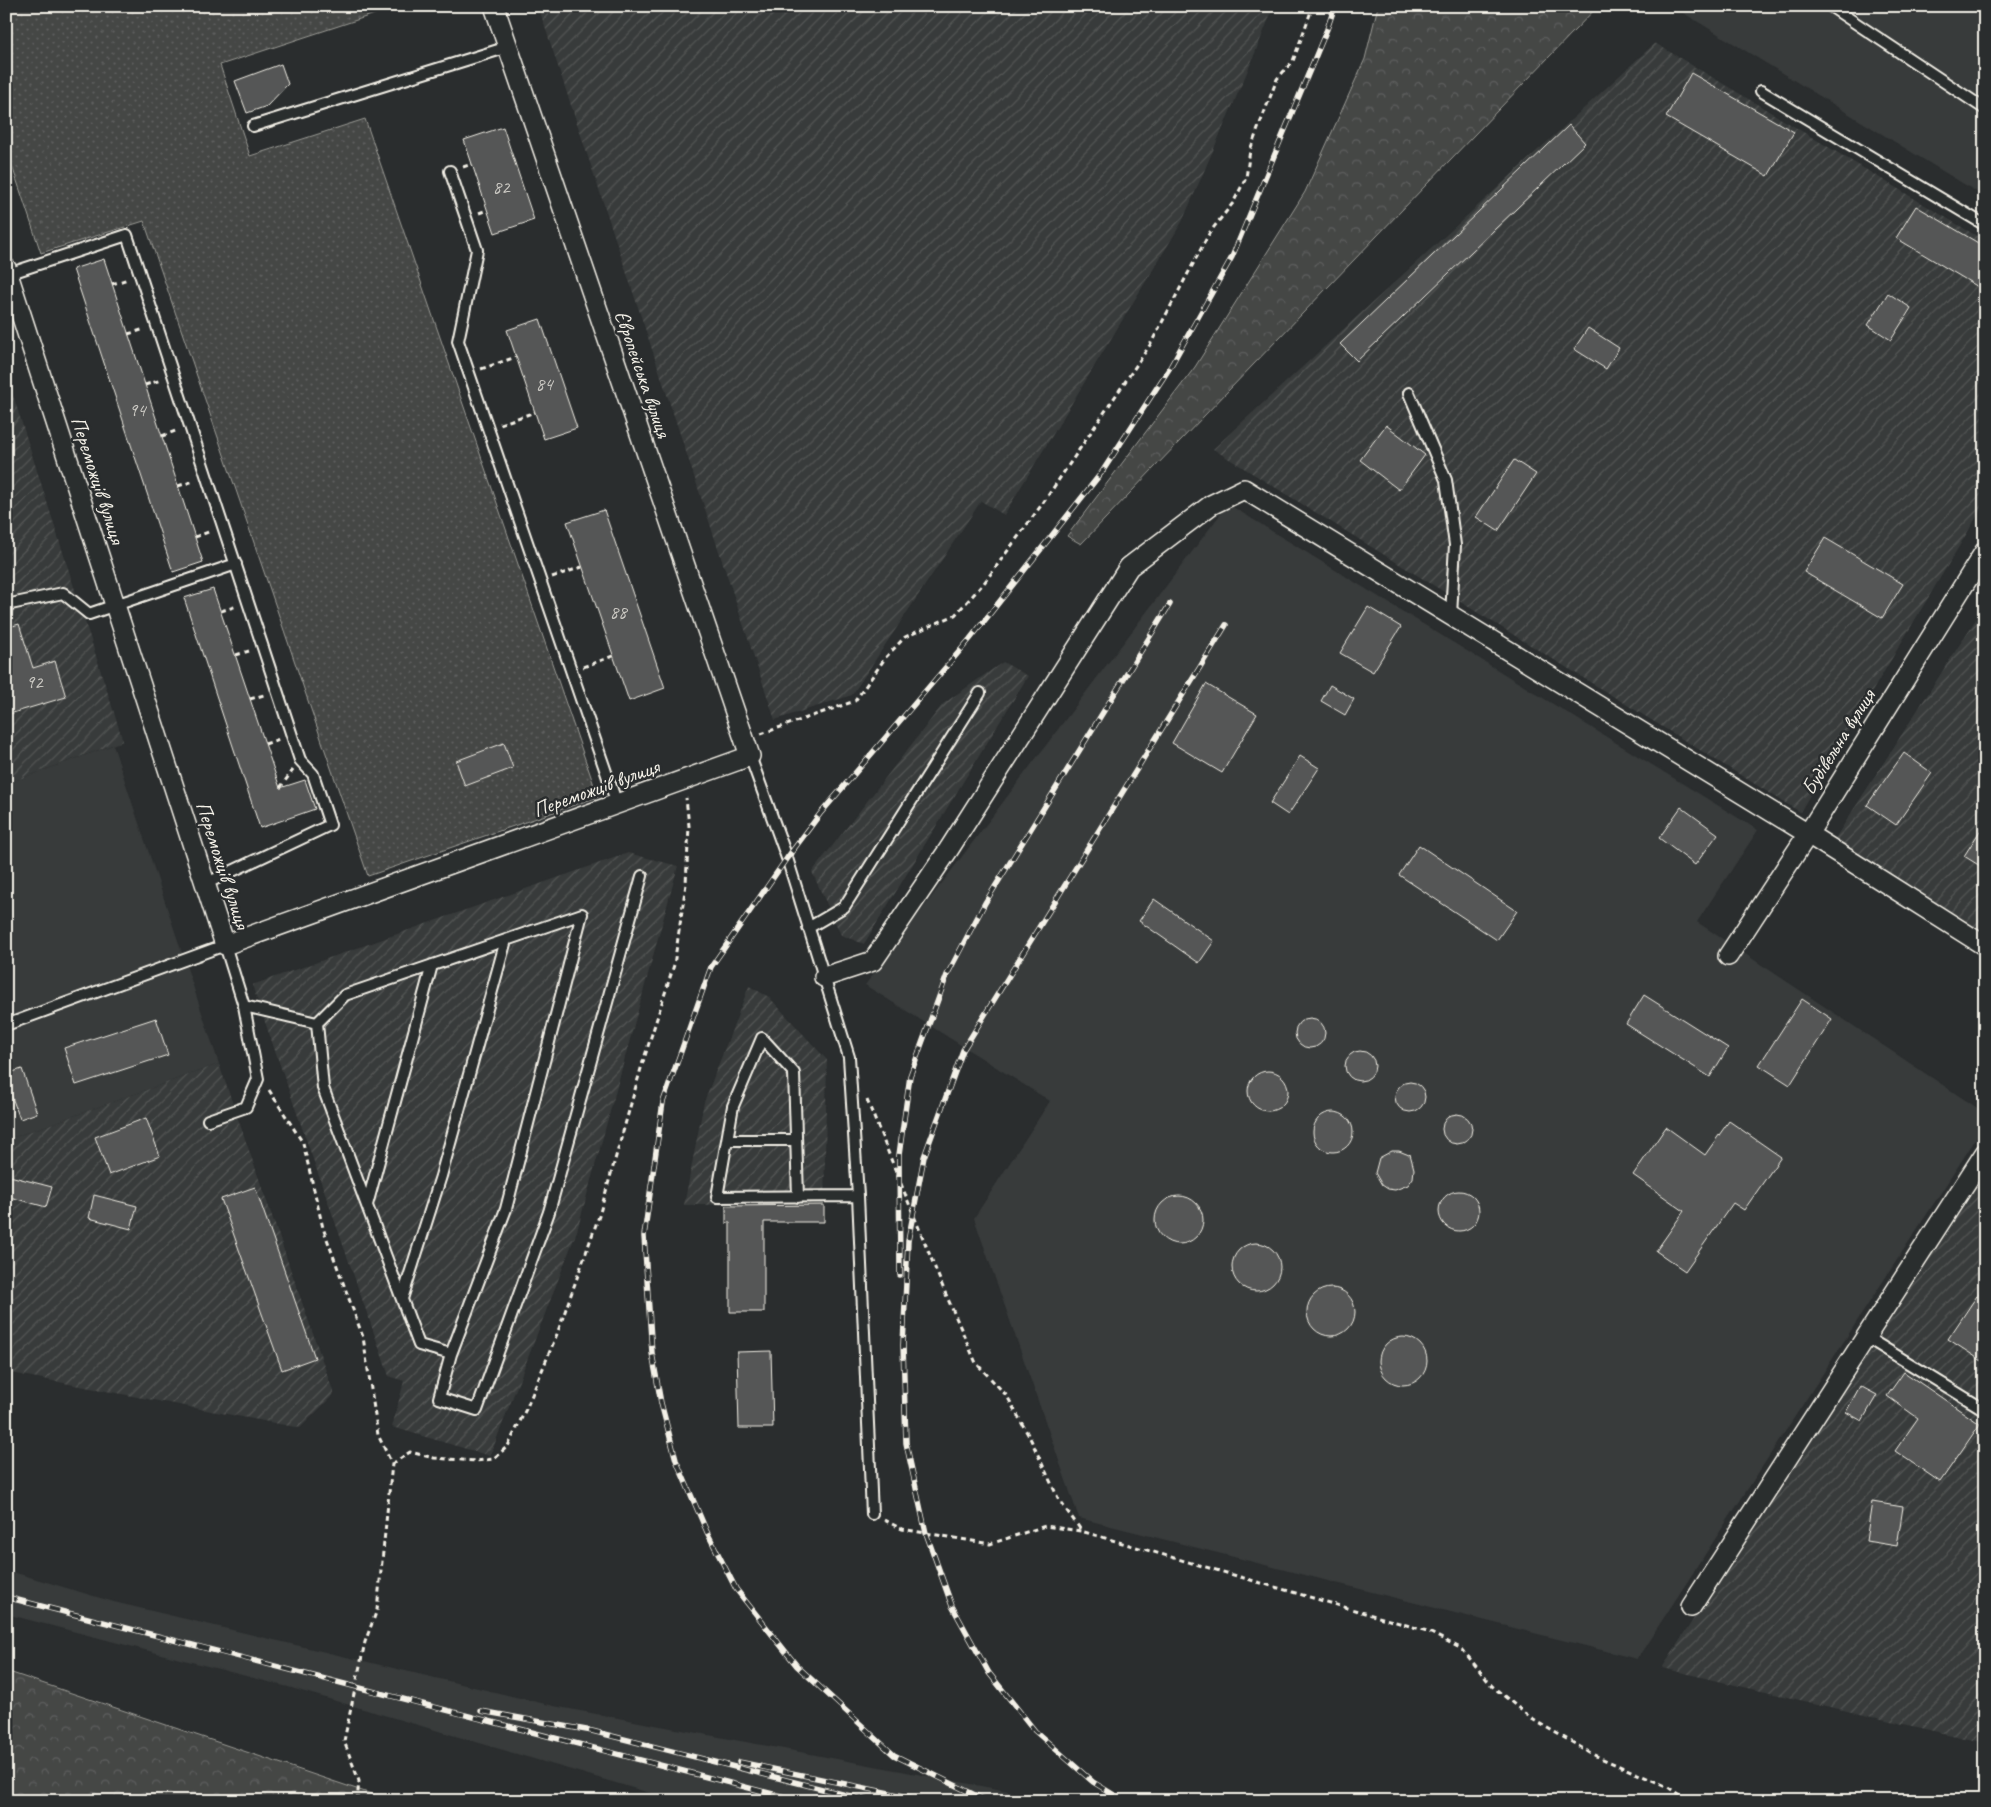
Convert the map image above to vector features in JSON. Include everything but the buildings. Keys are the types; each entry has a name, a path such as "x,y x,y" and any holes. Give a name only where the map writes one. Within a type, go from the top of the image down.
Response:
{"street":[{"name":"Європейська вулиця","path":"494,6 747,748"},
{"name":"Переможців вулиця","path":"7,271 225,945 684,780 747,748"},
{"path":"824,977 873,961 949,849 1129,567 1212,505 1244,489 1808,834 1985,946"},
{"name":"Будівельна вулиця","path":"1728,956 1808,834 1985,551"},
{"path":"1691,1607 1985,1153"}],"lane":[{"path":"1830,6 1985,109"},
{"path":"254,126 508,47"},
{"path":"1761,91 1985,225"},
{"path":"450,171 477,250 458,341 617,804"},
{"path":"7,271 127,235 300,760 313,774 330,825 205,884"},
{"path":"1409,393 1446,480 1455,545 1451,616"},
{"path":"6,604 63,593 89,614 236,564"},
{"path":"808,928 844,907 980,693"},
{"path":"747,748 787,858 849,1057 858,1196 872,1514"},
{"path":"451,1354 419,1345 323,1088 317,1024 344,995 582,914 506,1209 451,1354 439,1398 477,1410 549,1212 642,876"},
{"path":"402,1298 441,1176 506,940"},
{"path":"6,1025 225,945 244,1006 258,1078 246,1107 208,1120"},
{"path":"367,1205 432,965"},
{"path":"244,1006 317,1024"},
{"path":"798,1197 794,1073 762,1038 733,1106 717,1198 798,1197 858,1196"},
{"path":"727,1140 796,1140"},
{"path":"1866,1337 1985,1410"}],"path":[{"path":"747,748 855,701 886,657 905,637 955,615 984,583 1043,503 1150,345 1210,232 1233,203 1246,178 1250,150 1277,79 1293,61 1313,6"},
{"path":"469,373 516,357"},
{"path":"488,428 535,412"},
{"path":"541,581 582,567"},
{"path":"572,671 613,656"},
{"path":"280,788 300,760"},
{"path":"392,1464 410,1452 442,1458 476,1461 493,1459 508,1446 528,1407 600,1216 642,1065 674,965 686,884 689,826 684,780"},
{"path":"258,1078 272,1093 303,1143 323,1228 363,1337 378,1435 392,1464 377,1610 365,1642 344,1741 360,1781 357,1801"},
{"path":"864,1093 944,1290 976,1363 1007,1396 1032,1440 1059,1500 1082,1530"},
{"path":"872,1514 902,1529 990,1544 1045,1526 1082,1530 1427,1631 1462,1649 1492,1686 1532,1719 1596,1756 1668,1787 1688,1801"}],"shaded area":[{"path":"538,6 1274,6 1182,222 1004,515 981,501 852,695 775,720"},
{"path":"1672,6 1985,6 1985,197"},
{"path":"1655,43 1985,241 1985,503 1800,812 1213,449"},
{"path":"6,373 123,741 6,784"},
{"path":"1228,504 1758,830 1697,922 1985,1113 1985,1125 1637,1659 1079,1518 974,1218 1050,1101 865,985"},
{"path":"1985,605 1985,942 1832,843"},
{"path":"1003,662 1028,676 864,944 841,935 812,872 943,704"},
{"path":"113,745 219,1064 6,1140 6,784"},
{"path":"628,853 678,866 577,1231 490,1456 392,1427 404,1381 389,1376 252,985"},
{"path":"749,986 769,997 827,1060 824,1204 684,1205 704,1102"},
{"path":"219,1064 334,1394 300,1428 6,1372 6,1140"},
{"path":"1985,1167 1985,1743 1662,1668"},
{"path":"6,1570 114,1602 554,1706 1061,1801 677,1801 288,1687 6,1614"}],"green space":[{"path":"6,6 399,6 220,65 250,156 365,119 598,797 368,876 144,221 41,253 6,148"},
{"path":"1378,6 1598,6 1081,544 1067,536 1195,367 1305,192 1365,59"},
{"path":"6,1671 392,1801 6,1801"}],"railway":[{"path":"987,1801 894,1755 797,1666 736,1589 707,1532 676,1460 661,1403 652,1353 644,1236 663,1102 711,967 820,814 970,639 1102,472 1169,369 1232,257 1335,6"},
{"path":"900,1275 899,1155 910,1076 947,975 985,903 1170,604"},
{"path":"1124,1801 1093,1782 1035,1731 989,1673 952,1606 926,1533 906,1443 903,1345 908,1241 924,1157 963,1050 1226,625"},
{"path":"6,1597 800,1801"},
{"path":"481,1711 592,1731 870,1801"},
{"path":"739,1762 928,1801"}]}
